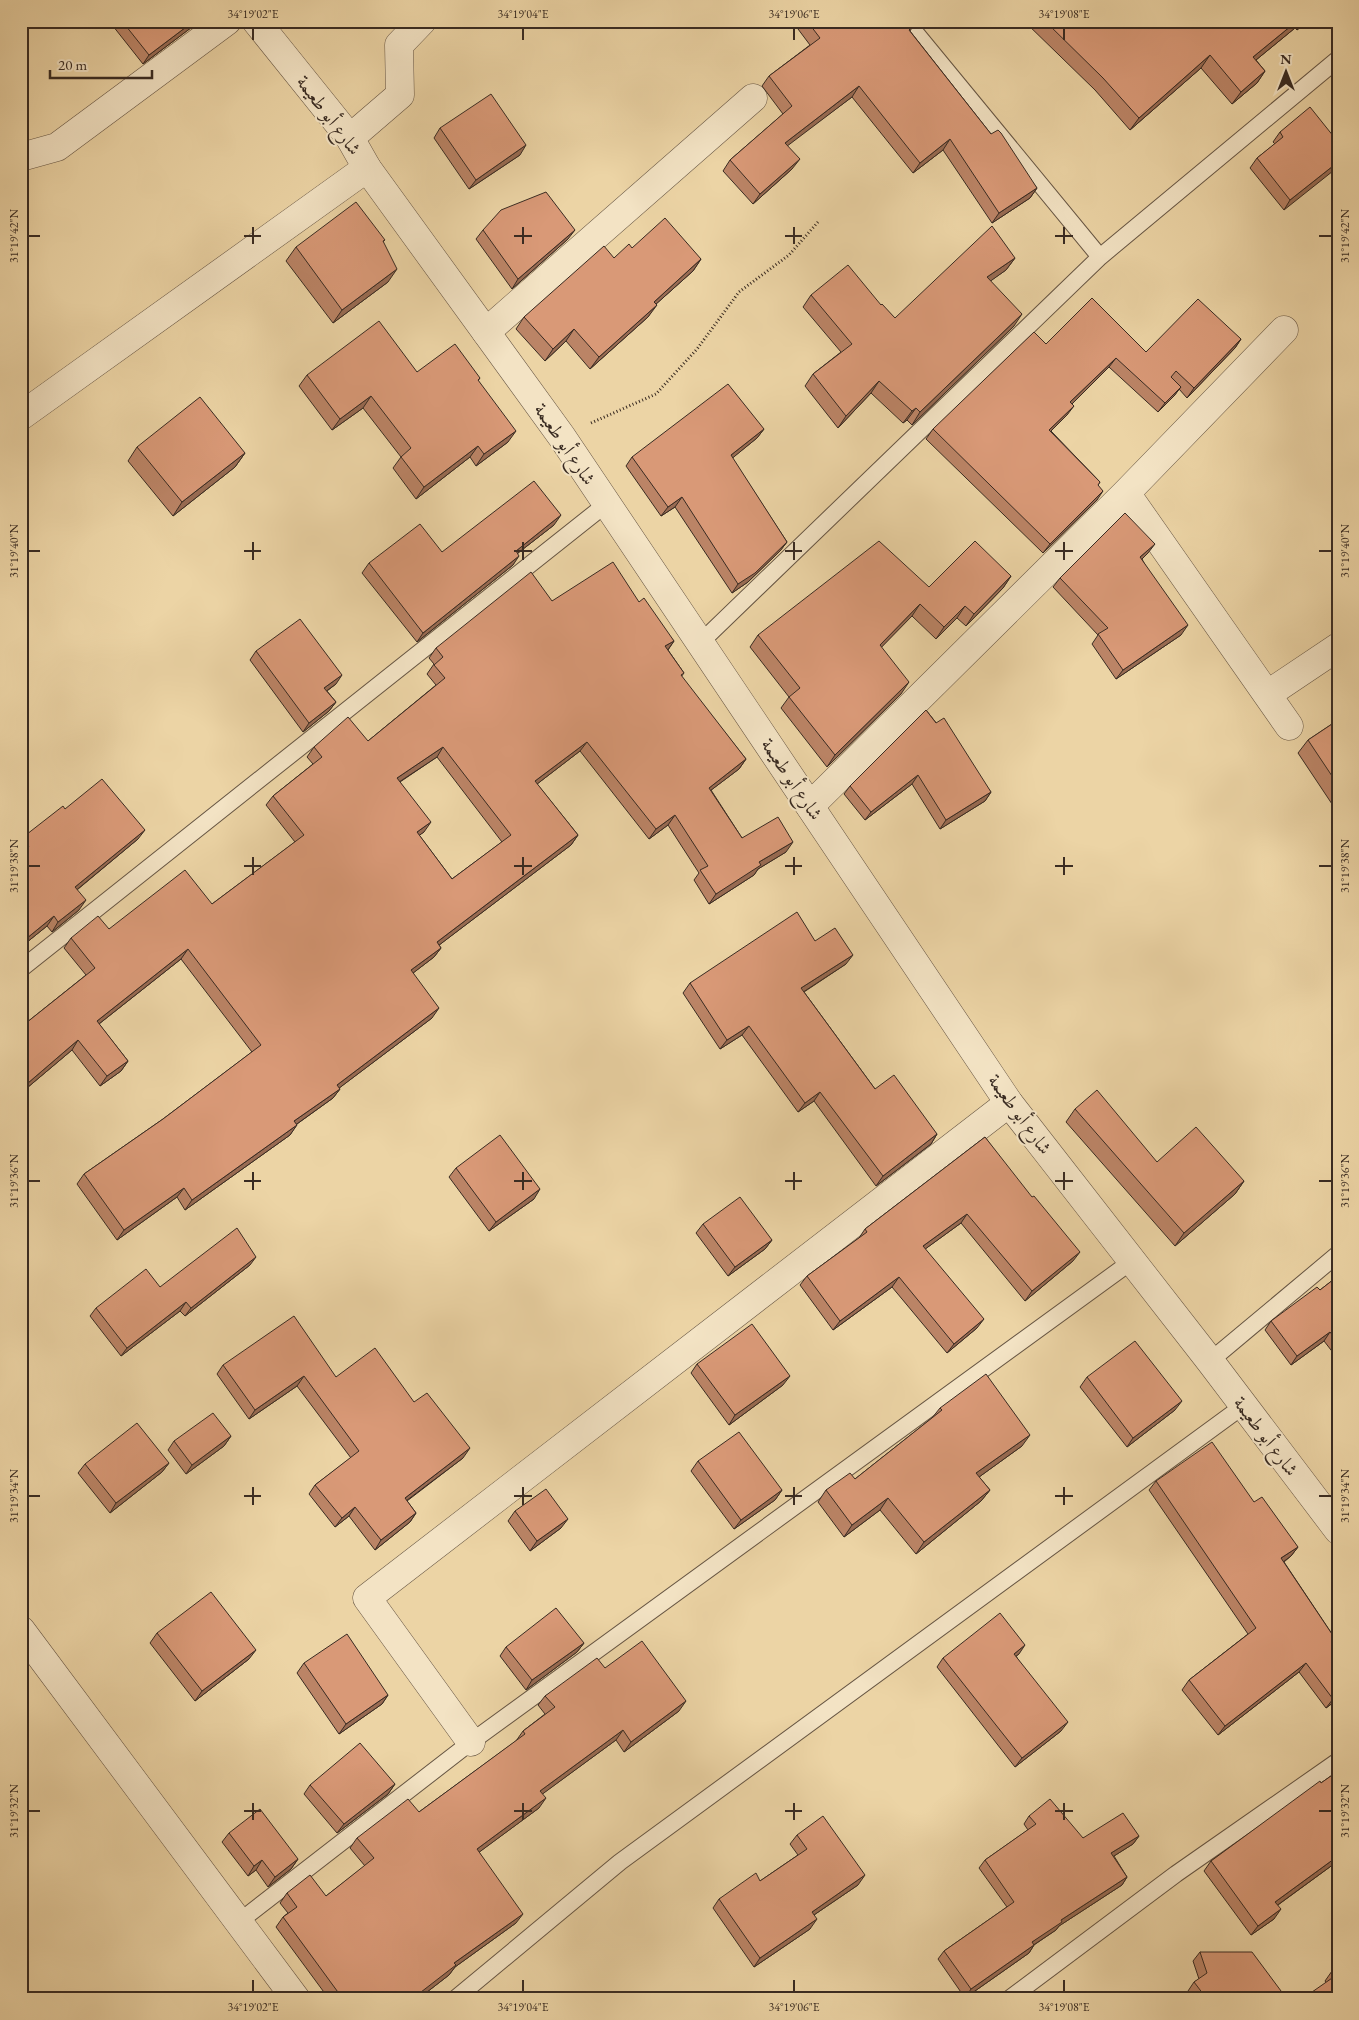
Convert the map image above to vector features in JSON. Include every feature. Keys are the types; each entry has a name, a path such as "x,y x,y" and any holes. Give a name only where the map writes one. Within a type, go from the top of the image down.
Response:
{"street":[{"path":"21,156 57,147 228,21"},
{"name":"شارع أبو طعيمة","path":"256,21 350,138 367,168 562,437 605,505 1009,1103 1210,1361 1338,1530"},
{"path":"350,138 400,95 399,45 422,21"},
{"path":"486,332 753,98"},
{"path":"21,416 367,168"},
{"path":"810,806 1126,493 1284,330"},
{"path":"1126,493 1289,726"},
{"path":"1268,694 1338,647"},
{"path":"471,1742 367,1598 1009,1103"},
{"path":"21,1630 240,1921 296,1999"}],"lane":[{"path":"906,21 1100,258"},
{"path":"700,643 1100,258 1338,59"},
{"path":"21,969 605,505"},
{"path":"1210,1361 1338,1254"},
{"path":"240,1921 471,1742 1132,1261"},
{"path":"455,1999 620,1862 1243,1406"},
{"path":"1009,1999 1176,1874 1338,1761"}],"path":[{"path":"562,437 656,394 698,349 739,292 790,255 818,222"}],"building":[{"path":"122,21 194,21 149,55"},
{"path":"807,21 909,21 913,26 909,30 991,134 998,130 1001,133 1037,188 999,213 950,139 920,163 859,86 785,143 800,159 760,194 730,160 792,106 769,76 820,38"},
{"path":"1045,21 1297,21 1253,57 1265,71 1241,92 1210,55 1139,118 1103,78"},
{"path":"491,94 526,145 476,180 440,128"},
{"path":"1310,107 1338,142 1338,162 1290,200 1257,158 1283,137 1280,132"},
{"path":"546,192 575,230 518,279 483,230 501,210"},
{"path":"356,202 385,240 383,241 397,269 342,310 296,247"},
{"path":"665,218 701,259 654,302 657,305 599,357 574,329 553,349 524,317 604,246 614,258 629,244 632,248"},
{"path":"992,226 1015,258 987,277 1022,314 920,412 916,408 912,411 879,381 846,416 813,374 852,344 811,295 848,265 881,305 895,318"},
{"path":"1092,298 1146,352 1198,299 1241,339 1194,388 1176,371 1171,377 1181,387 1165,403 1116,358 1070,402 1074,406 1049,430 1100,482 1098,485 1103,491 1050,544 933,429 1034,332 1046,344"},
{"path":"379,321 417,372 455,344 480,378 478,380 516,431 484,454 478,446 424,487 401,457 411,448 371,396 340,419 307,375"},
{"path":"728,384 764,429 731,455 787,542 755,573 738,584 682,497 668,507 632,457"},
{"path":"200,397 245,453 182,502 137,447"},
{"path":"534,481 561,515 516,551 519,556 423,633 369,563 420,524 442,552"},
{"path":"1125,513 1155,544 1140,557 1188,625 1123,670 1098,634 1108,628 1060,578"},
{"path":"879,541 929,587 975,541 1011,576 974,614 965,606 944,627 920,604 880,645 909,682 835,755 789,697 800,688 758,635"},
{"path":"613,562 639,602 644,598 674,641 665,646 684,673 681,675 746,759 709,788 742,838 778,817 793,842 759,862 761,865 716,894 700,870 708,866 675,815 656,829 587,742 535,781 578,835 437,942 441,948 411,970 439,1008 337,1085 340,1089 294,1121 297,1125 192,1200 184,1188 124,1230 84,1174 163,1119 261,1045 188,949 97,1021 128,1061 107,1076 78,1040 21,1089 21,1027 95,968 71,938 98,916 109,929 185,870 212,904 304,835 273,796 322,757 314,747 348,717 368,741 445,678 434,665 443,657 436,648 531,572 552,601","holes":["443,747 511,835 452,879 417,832 431,822 397,778"]},
{"path":"300,619 342,675 324,688 336,702 309,723 256,651"},
{"path":"926,710 936,723 944,718 991,792 946,820 918,775 871,812 850,786"},
{"path":"1338,720 1338,785 1308,740"},
{"path":"102,779 145,830 75,887 86,900 58,922 54,916 21,943 21,853 29,847 22,838 63,806 65,809"},
{"path":"797,912 815,941 835,928 853,955 801,988 875,1089 894,1075 937,1134 883,1176 820,1092 805,1103 749,1026 727,1040 690,983"},
{"path":"1097,1090 1157,1162 1196,1127 1244,1181 1184,1233 1075,1109"},
{"path":"500,1135 540,1189 496,1222 456,1168"},
{"path":"985,1137 1032,1197 1034,1196 1080,1252 1032,1291 967,1214 923,1246 984,1319 954,1344 899,1277 840,1321 807,1276 867,1232 865,1229"},
{"path":"740,1197 772,1240 735,1267 703,1224"},
{"path":"237,1228 256,1257 191,1308 186,1302 127,1348 96,1308 146,1269 160,1287"},
{"path":"1338,1276 1338,1342 1330,1332 1297,1356 1271,1321 1317,1287 1320,1290"},
{"path":"294,1316 336,1377 375,1348 414,1402 427,1393 470,1448 405,1498 416,1513 381,1540 355,1507 342,1518 315,1485 359,1451 304,1376 255,1410 223,1365"},
{"path":"752,1324 790,1376 735,1415 697,1364"},
{"path":"1135,1341 1182,1401 1133,1438 1087,1377"},
{"path":"986,1374 1030,1435 976,1473 990,1490 924,1542 888,1498 852,1525 826,1490 850,1473 855,1479 942,1410 940,1408"},
{"path":"213,1413 231,1436 192,1465 174,1441"},
{"path":"137,1423 169,1463 116,1503 85,1464"},
{"path":"739,1432 782,1490 741,1520 698,1461"},
{"path":"1212,1442 1254,1502 1262,1497 1298,1547 1281,1558 1338,1643 1338,1695 1333,1699 1306,1663 1225,1726 1189,1680 1256,1628 1156,1481"},
{"path":"546,1489 568,1519 537,1541 515,1511"},
{"path":"211,1592 256,1650 202,1691 157,1633"},
{"path":"556,1608 584,1643 532,1680 506,1647"},
{"path":"1000,1613 1025,1645 1014,1654 1068,1722 1022,1758 943,1658"},
{"path":"347,1634 388,1695 346,1724 304,1663"},
{"path":"642,1641 686,1701 631,1742 623,1730 540,1791 546,1798 477,1849 523,1914 454,1963 456,1965 412,1999 343,1999 283,1917 297,1907 287,1893 310,1875 326,1896 374,1858 357,1838 408,1799 419,1812 525,1734 523,1731 555,1707 545,1696 597,1658 605,1668"},
{"path":"360,1743 395,1784 344,1824 310,1785"},
{"path":"1338,1771 1338,1856 1275,1902 1281,1909 1258,1926 1211,1861 1320,1781 1321,1783"},
{"path":"1050,1799 1083,1838 1123,1813 1139,1836 1111,1853 1127,1877 1061,1920 1062,1922 1032,1942 1034,1945 971,1989 944,1951 1014,1902 985,1860 1036,1824 1029,1816"},
{"path":"260,1809 298,1859 275,1877 262,1860 254,1866 229,1833"},
{"path":"823,1816 865,1875 812,1912 817,1919 760,1958 719,1899 756,1873 760,1881 807,1849 797,1835"},
{"path":"1200,1952 1252,1952 1287,1999 1207,1999 1194,1982 1207,1973"},
{"path":"1338,1967 1338,1999 1302,1999 1335,1976 1332,1971"}]}
